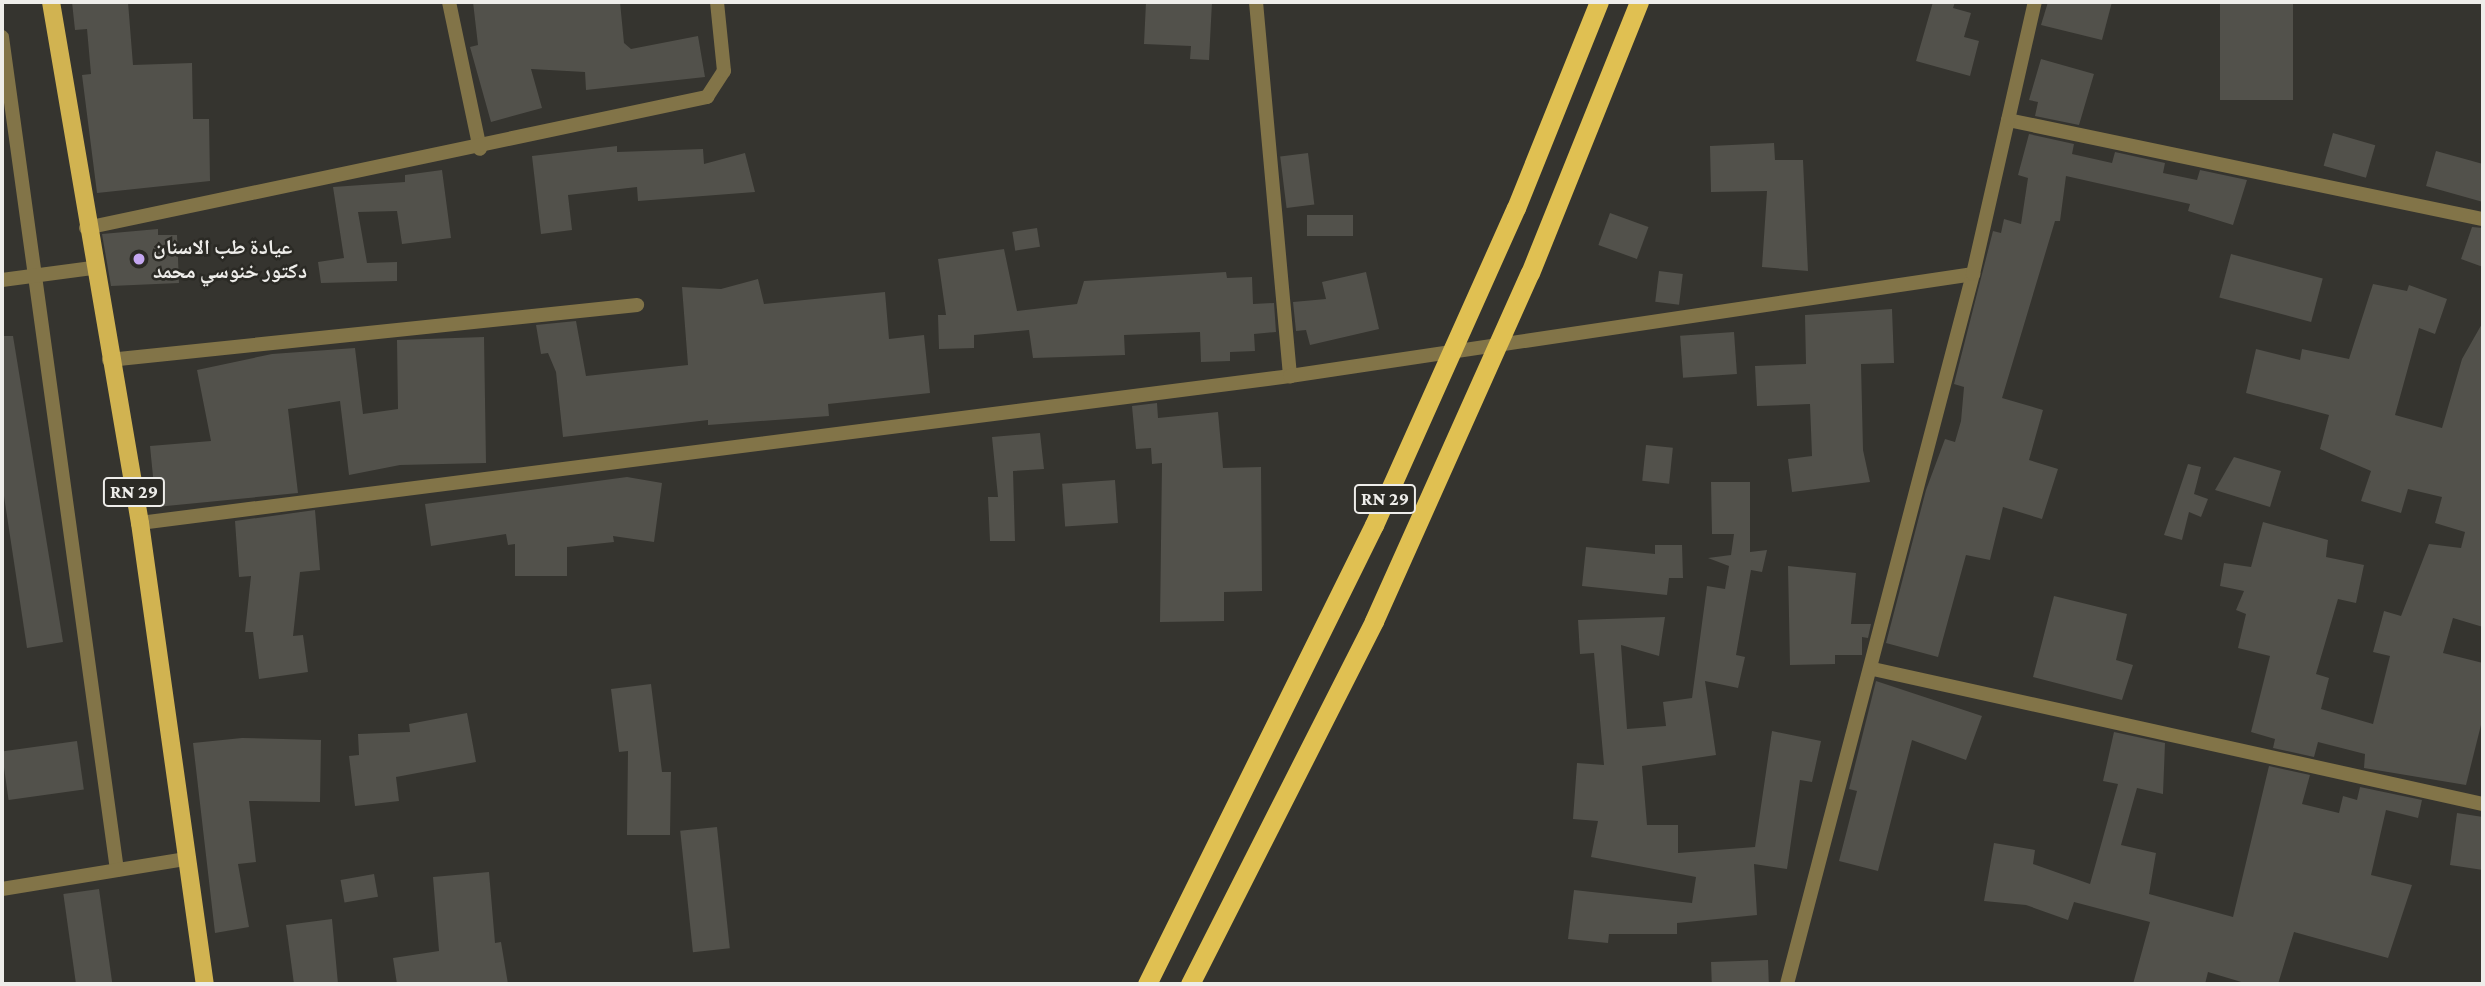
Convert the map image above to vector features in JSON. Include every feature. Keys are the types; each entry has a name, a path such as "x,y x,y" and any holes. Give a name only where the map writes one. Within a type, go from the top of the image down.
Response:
{"highway":[{"name":"RN 29","path":"1147,984 1302,680 1451,352 1599,2"},
{"name":"RN 29","path":"1190,984 1351,670 1501,341 1639,2"}],"main road":[{"name":"RN 29","path":"51,2 92,268 140,523 185,859 205,984"}],"street":[{"path":"449,2 480,149"},
{"path":"86,228 480,149 707,97 724,71 717,2"},
{"path":"1256,2 1290,376"},
{"path":"1787,984 1873,669 1973,274 2035,2"},
{"path":"2,37 37,275 117,870"},
{"path":"2008,120 2483,219"},
{"path":"2,280 92,268"},
{"path":"140,523 1290,376 1451,352 1501,341 1973,274"},
{"path":"108,360 637,305"},
{"path":"1873,669 2483,804"},
{"path":"2,889 185,859"}],"building":[{"path":"72,2 128,2 133,65 192,63 193,119 209,119 210,181 97,193 82,75 91,74 87,29 75,30"},
{"path":"473,2 620,2 624,43 631,49 698,36 705,77 586,90 585,72 531,69 542,108 491,122 470,47 478,45"},
{"path":"1146,2 1212,2 1209,60 1190,59 1191,46 1144,44"},
{"path":"1933,2 1955,2 1953,8 1971,13 1964,37 1979,41 1970,76 1916,61"},
{"path":"2048,2 2112,2 2102,40 2041,25"},
{"path":"2220,2 2293,2 2293,100 2220,100"},
{"path":"2041,59 2094,74 2079,125 2035,116 2038,102 2029,100"},
{"path":"2333,133 2375,145 2366,178 2324,166"},
{"path":"2029,134 2074,144 2072,154 2112,163 2115,152 2165,163 2163,173 2197,180 2200,170 2247,180 2233,225 2188,211 2190,204 2066,176 2060,221 2055,221 2002,398 2043,410 2029,460 2058,469 2042,519 2003,507 1990,560 1966,555 1938,657 1886,643 1926,490 1945,439 1955,442 1961,421 1964,387 1954,384 1993,231 2001,233 2004,219 2021,224 2028,178 2018,175"},
{"path":"1774,143 1775,160 1803,160 1808,271 1762,267 1767,191 1711,192 1710,146"},
{"path":"617,146 617,152 703,149 704,164 745,153 755,192 638,201 637,187 568,195 572,230 541,234 532,156"},
{"path":"2436,151 2483,164 2483,202 2426,186"},
{"path":"1308,153 1314,205 1287,208 1280,156"},
{"path":"442,170 451,238 402,244 397,211 358,212 367,263 397,262 397,281 321,283 318,262 344,258 333,187 405,182 405,175"},
{"path":"1610,213 1649,227 1637,259 1598,245"},
{"path":"1307,215 1353,215 1353,236 1307,236"},
{"path":"2472,227 2483,228 2483,267 2461,259"},
{"path":"1037,228 1040,247 1015,251 1012,232"},
{"name":"عيادة طب الاسنان دكتور خنوسي محمد","path":"158,229 158,235 177,235 179,283 111,286 102,234"},
{"path":"1004,249 1017,311 1077,304 1084,281 1226,272 1227,278 1252,277 1253,304 1274,303 1276,332 1254,334 1255,351 1230,352 1230,361 1201,362 1200,332 1124,335 1125,355 1033,358 1029,330 974,335 974,348 939,349 938,315 946,315 938,259"},
{"path":"2231,254 2323,279 2311,322 2219,297"},
{"path":"1659,271 1683,274 1679,305 1655,302"},
{"path":"1366,272 1379,329 1310,345 1306,330 1296,331 1293,302 1326,299 1322,282"},
{"path":"758,279 764,304 885,292 889,339 924,335 930,393 828,404 829,416 708,425 708,420 563,437 556,372 548,353 541,354 536,325 576,321 586,376 688,365 682,287 721,289"},
{"path":"2373,284 2407,291 2409,285 2447,299 2435,334 2419,328 2395,415 2442,428 2462,359 2483,322 2483,627 2453,618 2443,653 2483,663 2483,717 2466,785 2364,768 2365,754 2318,742 2314,757 2273,748 2275,739 2251,732 2270,656 2238,648 2246,614 2236,610 2244,591 2220,586 2224,563 2251,567 2263,522 2328,540 2326,557 2364,565 2356,603 2338,599 2316,674 2329,678 2321,709 2373,724 2390,656 2373,652 2384,611 2401,616 2429,544 2461,548 2465,532 2435,523 2442,497 2408,489 2401,513 2361,501 2371,471 2320,449 2329,415 2246,393 2256,349 2300,360 2302,349 2349,359"},
{"path":"1892,309 1894,363 1861,364 1863,450 1870,482 1792,492 1788,459 1812,456 1810,404 1757,406 1755,366 1806,364 1805,315"},
{"path":"1734,332 1737,374 1683,378 1680,336"},
{"path":"2,336 13,336 63,642 27,648 2,483"},
{"path":"484,337 486,463 400,465 349,475 340,401 288,409 298,493 156,507 150,446 211,441 197,370 272,354 355,348 363,414 398,409 397,340"},
{"path":"1157,403 1158,418 1218,412 1223,468 1261,467 1262,591 1224,592 1224,621 1160,622 1162,463 1152,464 1151,448 1136,449 1132,406"},
{"path":"1040,433 1044,469 1013,471 1015,541 990,541 988,497 998,497 992,437"},
{"path":"1646,445 1673,448 1669,484 1642,481"},
{"path":"2234,457 2281,471 2270,507 2215,490"},
{"path":"2188,464 2201,467 2194,494 2208,499 2201,517 2189,512 2182,540 2164,535"},
{"path":"627,477 662,483 654,542 613,536 614,542 567,547 567,576 515,576 515,544 508,545 506,534 431,546 425,504"},
{"path":"1115,480 1118,523 1065,527 1062,484"},
{"path":"1711,482 1750,482 1750,552 1767,550 1762,572 1751,570 1736,655 1745,657 1738,688 1705,681 1716,755 1642,766 1647,825 1678,825 1678,853 1755,847 1772,731 1821,741 1812,782 1800,780 1787,869 1754,864 1757,915 1677,923 1677,934 1609,934 1608,943 1568,939 1574,890 1692,903 1696,877 1591,857 1598,821 1573,819 1577,763 1604,765 1594,653 1580,654 1578,620 1665,617 1659,656 1621,645 1627,729 1666,726 1663,702 1692,698 1707,586 1725,589 1729,566 1708,558 1731,555 1734,534 1712,534"},
{"path":"315,510 320,570 300,572 293,636 303,635 308,672 259,679 253,632 245,632 251,576 239,577 235,521"},
{"path":"1655,545 1682,545 1683,578 1669,578 1667,595 1582,586 1586,547 1655,554"},
{"path":"1788,566 1856,573 1851,624 1871,624 1868,638 1862,637 1862,655 1835,655 1835,664 1790,665"},
{"path":"2054,596 2127,614 2116,660 2133,665 2122,700 2033,677"},
{"path":"1876,681 1982,716 1966,760 1912,740 1878,871 1839,861 1857,791 1849,789"},
{"path":"651,684 662,772 671,772 670,835 627,835 628,751 619,752 611,689"},
{"path":"467,713 476,762 396,777 399,801 355,806 349,756 359,755 358,734 410,732 409,724"},
{"path":"2114,732 2165,743 2163,794 2137,788 2121,845 2156,853 2149,894 2233,917 2269,766 2310,775 2302,804 2339,813 2343,796 2357,800 2360,787 2422,800 2418,818 2386,810 2371,875 2412,885 2388,958 2294,932 2278,984 2248,984 2208,972 2205,984 2133,984 2150,922 2074,902 2068,920 2026,905 1984,901 1994,843 2035,850 2033,864 2090,884 2118,784 2103,781"},
{"path":"242,738 321,740 320,802 249,801 256,862 238,864 249,927 215,933 193,743"},
{"path":"77,741 84,790 9,800 2,752"},
{"path":"2457,813 2483,817 2483,870 2450,865"},
{"path":"717,827 730,948 693,952 680,831"},
{"path":"489,872 495,943 501,942 508,984 397,984 393,958 439,951 433,877"},
{"path":"374,874 378,897 345,903 341,880"},
{"path":"99,889 112,984 76,984 63,894"},
{"path":"332,919 338,984 294,984 286,925"},
{"path":"1768,960 1769,984 1712,984 1711,962"}],"place":[{"name":"عيادة طب الاسنان دكتور خنوسي محمد","path":"139,259"}]}
